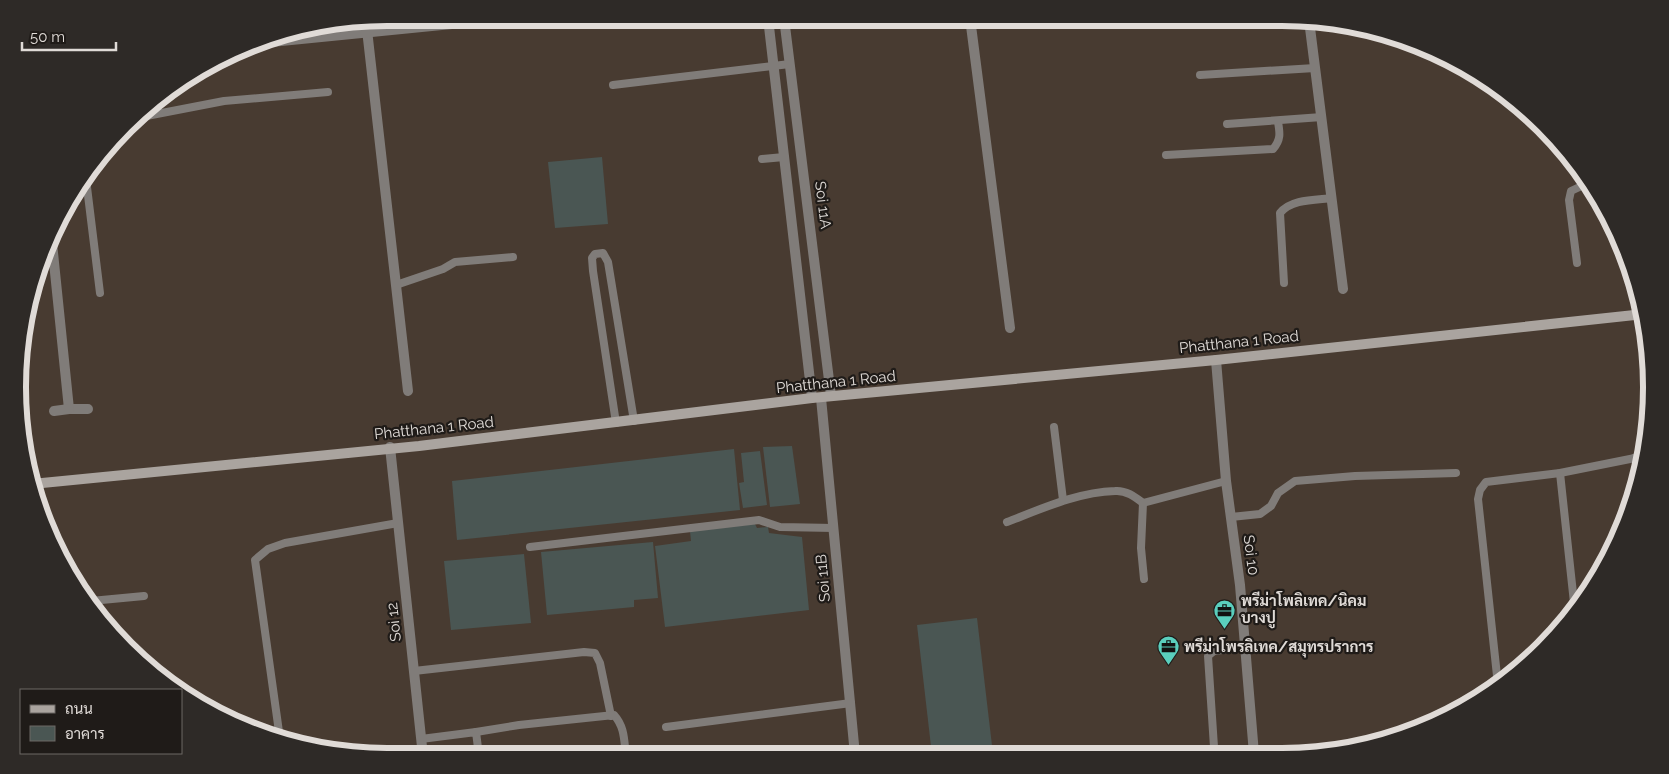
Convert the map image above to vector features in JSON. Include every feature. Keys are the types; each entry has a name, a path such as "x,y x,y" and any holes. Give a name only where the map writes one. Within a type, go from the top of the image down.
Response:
{"main road":[{"name":"Phatthana 1 Road","path":"40,483 616,423 821,398 1216,360 1635,315"}],"street":[{"path":"288,41 436,26"},
{"path":"769,26 787,182 821,398"},
{"name":"Soi 11A","path":"785,26 804,181 821,398"},
{"path":"971,26 1010,328"},
{"path":"367,27 408,391"},
{"path":"1310,27 1343,289"},
{"path":"777,98 794,97"},
{"path":"787,182 804,181"},
{"path":"53,252 69,409"},
{"name":"Soi 10","path":"1216,360 1226,481 1245,647 1253,748"},
{"name":"Soi 11B","path":"821,398 855,748"},
{"path":"54,411 88,408"},
{"name":"Soi 12","path":"390,447 422,748"}],"lane":[{"path":"614,85 790,64"},
{"path":"1200,75 1315,68"},
{"path":"150,115 224,101 328,92"},
{"path":"1226,124 1278,122 1322,117"},
{"path":"1166,155 1273,149 1278,144 1280,136 1278,122"},
{"path":"762,159 784,157"},
{"path":"1577,263 1569,200 1571,191 1581,186"},
{"path":"87,187 100,293"},
{"path":"1284,283 1280,213 1285,207 1296,203 1332,198"},
{"path":"616,423 592,258 595,254 603,253 608,262 634,421"},
{"path":"396,285 443,269 454,262 513,257"},
{"path":"1054,427 1063,500"},
{"path":"1497,676 1478,499 1480,490 1486,482 1560,473 1634,458"},
{"path":"1231,516 1260,514 1271,506 1278,493 1295,481 1356,476 1456,473"},
{"path":"1560,473 1574,599"},
{"path":"1007,522 1063,500 1116,490 1130,494 1144,503 1226,481"},
{"path":"1144,503 1142,548 1144,579"},
{"path":"530,546 759,520 780,527 834,528"},
{"path":"279,731 255,560 268,548 285,543 398,523"},
{"path":"96,600 144,596"},
{"path":"1214,747 1208,656 1214,650 1245,647"},
{"path":"414,671 584,652 595,653 600,663 611,716"},
{"path":"666,727 850,703"},
{"path":"421,739 519,725 611,716 620,722 625,748"},
{"path":"476,732 478,748"}],"shaded area":[{"path":"387,26 1282,26 1329,29 1398,45 1442,63 1482,87 1520,116 1568,167 1606,227 1624,271 1636,317 1642,363 1643,387 1640,434 1624,503 1606,547 1568,607 1537,642 1502,673 1442,711 1398,729 1329,745 1282,748 387,748 340,745 271,729 227,711 167,673 116,625 87,587 63,547 45,503 33,457 29,434 26,387 29,340 45,271 63,227 101,167 132,132 167,101 227,63 271,45 340,29"}],"building":[{"path":"602,157 608,224 555,228 548,162"},
{"path":"792,446 800,504 770,507 763,447"},
{"path":"734,449 740,510 457,540 452,481"},
{"path":"760,451 767,505 743,508 739,483 744,482 741,453"},
{"path":"755,524 757,528 768,527 769,533 802,537 809,610 665,627 655,546 691,541 690,531"},
{"path":"653,542 658,598 634,600 634,607 547,615 541,552"},
{"path":"524,554 531,623 451,630 444,561"},
{"path":"977,618 992,748 931,748 917,625"}],"place":[{"name":"พรีม่าโพลิเทค/นิคม บางปู","path":"1225,629"},
{"name":"พรีม่าโพรลิเทค/สมุทรปราการ","path":"1168,666"}]}
